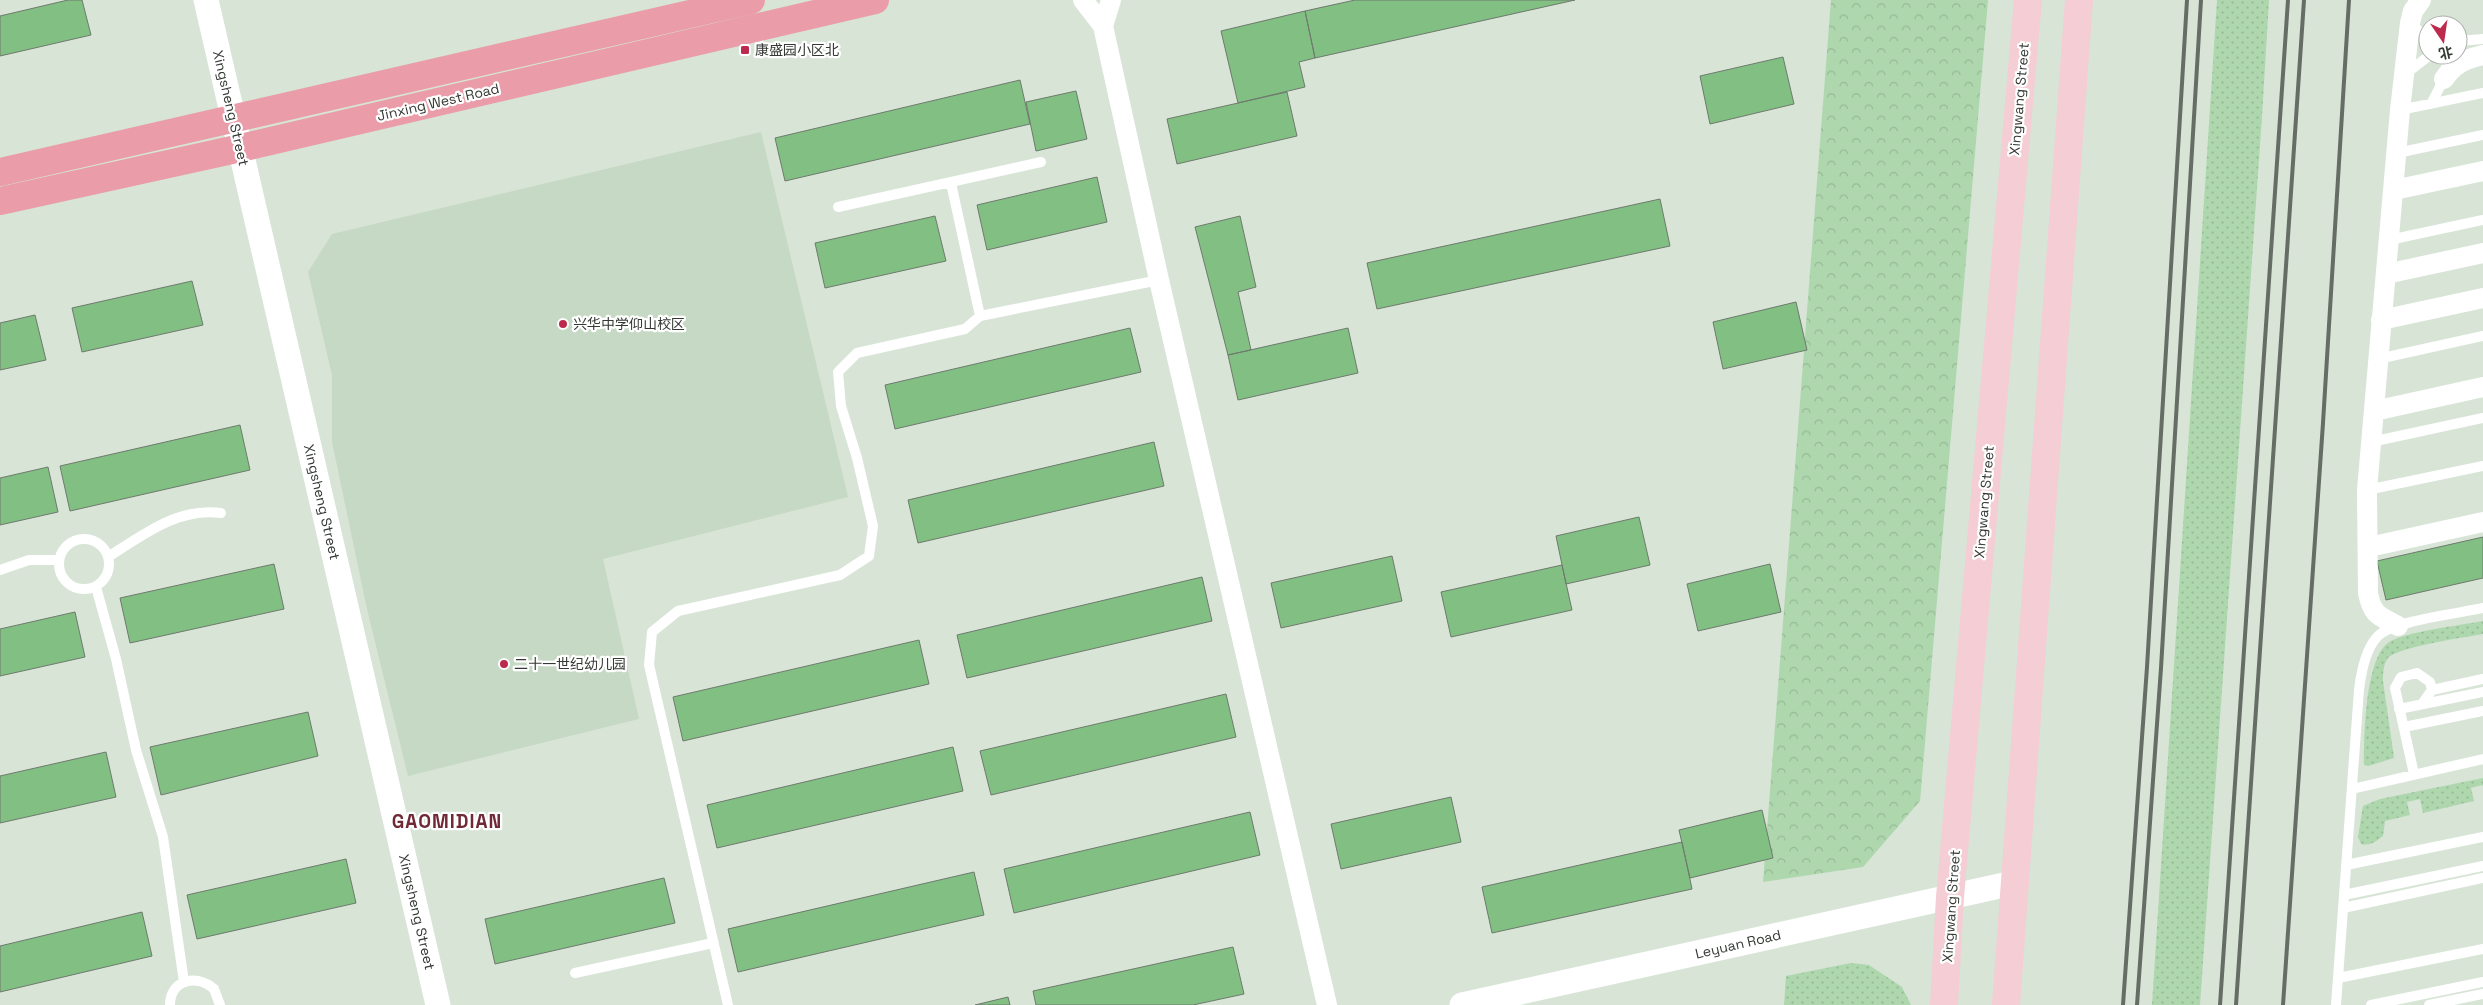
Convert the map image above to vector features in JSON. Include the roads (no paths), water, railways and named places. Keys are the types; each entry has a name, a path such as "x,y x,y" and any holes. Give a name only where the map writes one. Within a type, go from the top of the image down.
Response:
{"main road":[{"path":"0,172 751,0"},
{"name":"Jinxing West Road","path":"0,201 241,148 875,0"},
{"name":"Xingwang Street","path":"1944,1005 1950,897 2028,0"},
{"path":"2006,1005 2013,883 2079,0"}],"street":[{"name":"Xingsheng Street","path":"206,0 438,1005"},
{"path":"1083,0 1103,26 1159,280 1327,1005"},
{"path":"1103,26 1111,0"},
{"path":"2398,626 2377,616 2370,606 2368,593 2367,490 2400,110 2410,23 2413,11 2421,0"},
{"path":"2444,79 2464,59 2483,55"},
{"path":"2394,190 2483,171"},
{"path":"2386,274 2483,253"},
{"path":"2381,320 2483,298"},
{"path":"2374,411 2483,388"},
{"path":"2369,547 2483,522"},
{"name":"Leyuan Road","path":"1462,1005 2013,883"}],"lane":[{"path":"2410,23 2418,30"},
{"path":"2468,40 2483,39"},
{"path":"2404,75 2418,64"},
{"path":"2431,104 2444,79 2446,65"},
{"path":"2400,110 2483,93"},
{"path":"2397,153 2483,135"},
{"path":"838,207 1041,162"},
{"path":"950,183 980,316"},
{"path":"2389,240 2483,220"},
{"path":"728,1005 649,666 652,632 678,611 840,575 868,556 873,526 857,458 841,406 838,372 857,353 965,329 980,316 1159,280"},
{"path":"2378,359 2483,336"},
{"path":"2371,442 2483,418"},
{"path":"2367,490 2483,466"},
{"path":"108,557 170,520 195,511 221,513"},
{"path":"81,539 97,543 104,549 108,557 107,574 96,587 79,589 66,582 59,568 59,560 67,546 81,539"},
{"path":"0,570 29,560 59,560"},
{"path":"96,587 116,659 136,750 163,836 184,982"},
{"path":"2336,1005 2361,673 2378,635 2398,626 2483,608"},
{"path":"2414,774 2395,688 2401,676 2417,673 2430,682 2432,690"},
{"path":"2422,704 2432,690 2483,679"},
{"path":"2399,709 2483,692"},
{"path":"2404,727 2483,711"},
{"path":"2352,789 2483,759"},
{"path":"2346,865 2483,837"},
{"path":"2344,895 2483,866"},
{"path":"2344,908 2483,878"},
{"path":"575,974 713,943"},
{"path":"2338,978 2483,949"},
{"path":"170,1005 172,992 184,982 200,980 208,983 214,989 220,1005"},
{"path":"2371,1005 2483,982"},
{"path":"2429,1005 2483,994"}],"railway":[{"path":"2123,1005 2147,667 2187,0"},
{"path":"2137,1005 2161,668 2201,0"},
{"path":"2220,1005 2288,0"},
{"path":"2236,1005 2304,0"},
{"path":"2283,1005 2323,423 2349,0"}],"place":[{"name":"康盛园小区北","path":"745,50"},
{"name":"兴华中学仰山校区","path":"563,324"},
{"name":"二十一世纪幼儿园","path":"504,664"}],"district":[{"name":"GAOMIDIAN","path":"447,821"}]}
